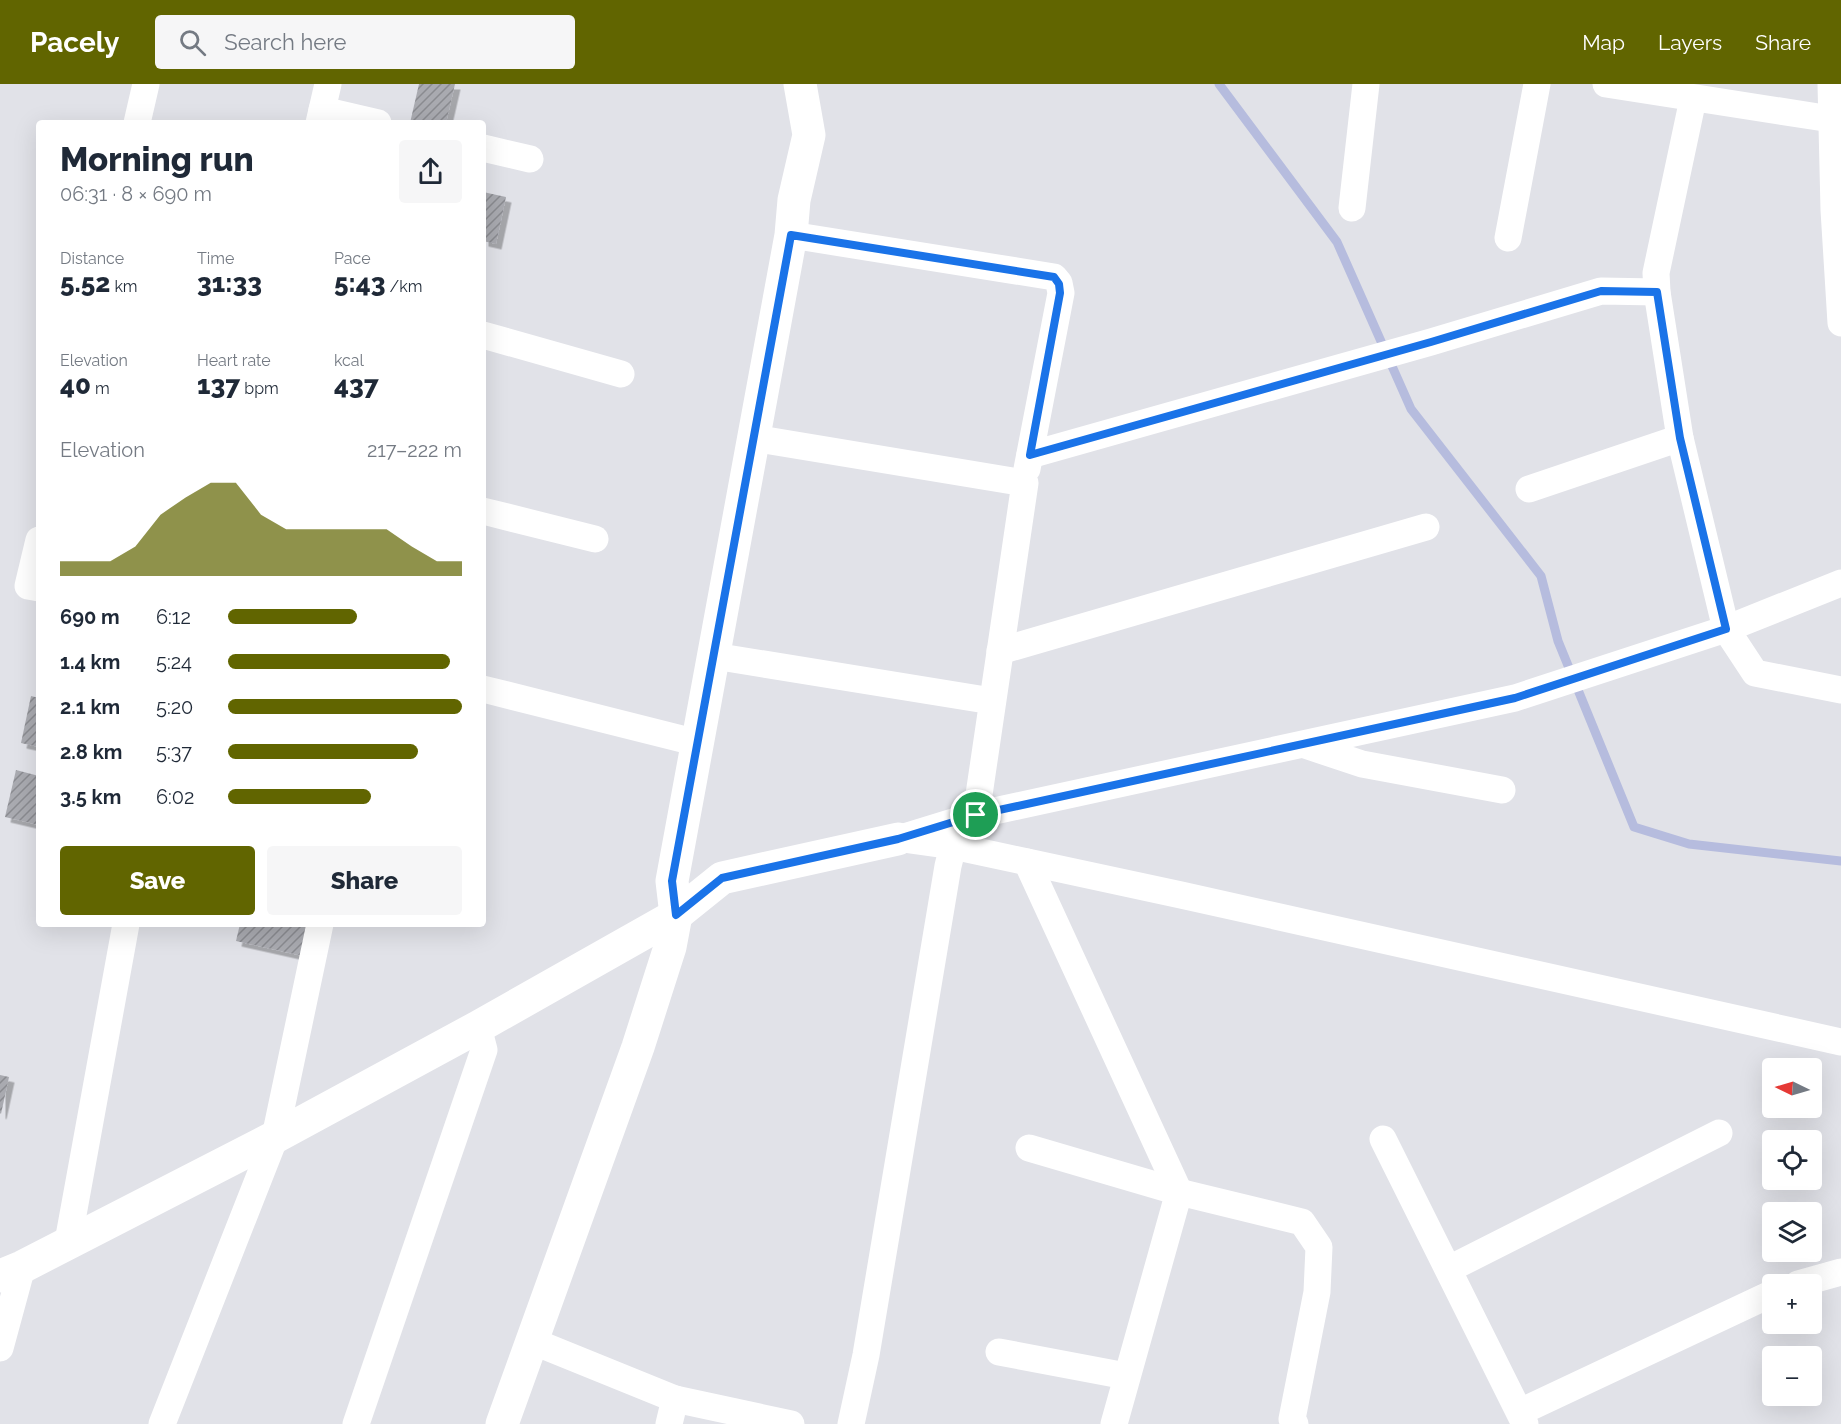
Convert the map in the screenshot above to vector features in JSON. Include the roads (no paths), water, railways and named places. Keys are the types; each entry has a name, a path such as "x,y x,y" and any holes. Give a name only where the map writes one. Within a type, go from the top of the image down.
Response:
{"main road":[{"path":"502,1424 638,1047 670,947 676,915 672,881 791,235 794,200 809,135 800,84"},
{"path":"11,1271 275,1137 478,1027 676,915 722,878 898,839"}],"street":[{"path":"138,120 146,84"},
{"path":"328,84 320,116 353,120"},
{"path":"1352,208 1366,84"},
{"path":"1508,238 1537,84"},
{"path":"1606,84 1831,119"},
{"path":"1831,84 1841,323"},
{"path":"1693,99 1656,273 1657,292 1680,438 1726,629 1755,673 1841,690"},
{"path":"486,149 530,159"},
{"path":"791,235 1054,277 1059,284 1060,293 1025,483 976,815"},
{"path":"1030,455 1431,342 1601,291 1657,292"},
{"path":"486,336 621,374"},
{"path":"753,438 1025,483"},
{"path":"1529,489 1680,438"},
{"path":"486,512 595,539"},
{"path":"1000,651 1426,527"},
{"path":"36,553 28,586 36,587"},
{"path":"898,839 976,815 1515,698 1726,629 1841,583"},
{"path":"714,656 992,701"},
{"path":"486,690 698,742"},
{"path":"1304,744 1362,764 1502,790"},
{"path":"898,839 953,846 1841,1042"},
{"path":"850,1424 866,1355 953,846"},
{"path":"1027,862 1179,1192 1114,1424"},
{"path":"68,1242 125,927"},
{"path":"162,1424 275,1137 319,927"},
{"path":"356,1424 484,1050 478,1027"},
{"path":"1449,1269 1719,1133"},
{"path":"1383,1139 1522,1418 1762,1298"},
{"path":"1029,1148 1179,1192 1302,1221 1319,1247 1317,1292 1293,1422"},
{"path":"0,1348 11,1271"},
{"path":"1822,1277 1841,1272"},
{"path":"532,1341 672,1412 791,1424"},
{"path":"999,1352 1126,1376"}],"waterway":[{"path":"1219,84 1337,242 1411,409 1541,576 1558,641 1634,827 1689,844 1841,861"}]}
